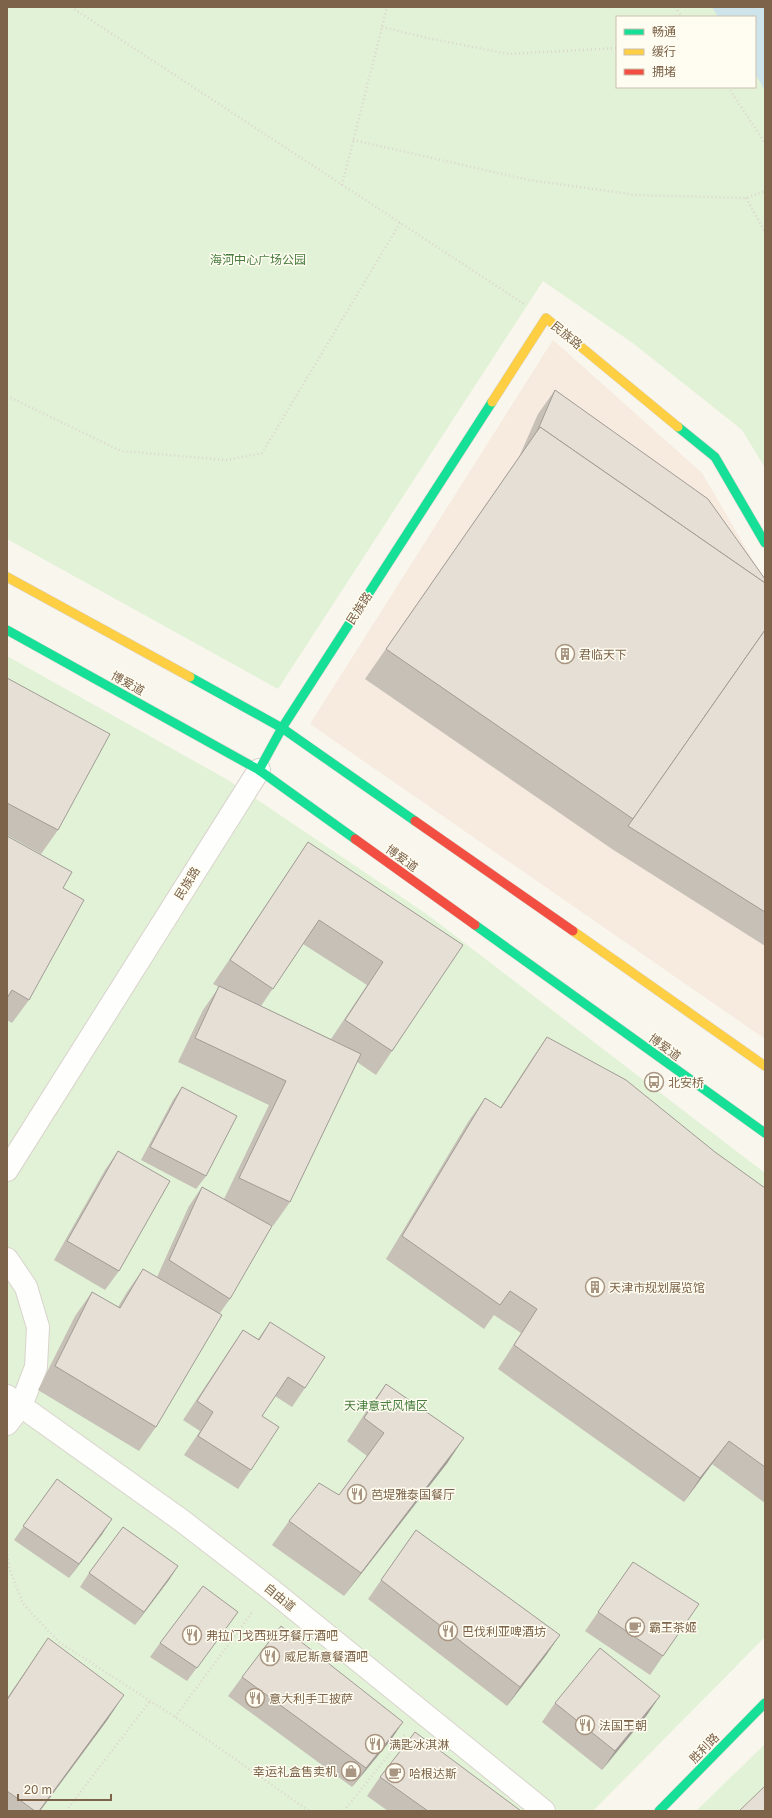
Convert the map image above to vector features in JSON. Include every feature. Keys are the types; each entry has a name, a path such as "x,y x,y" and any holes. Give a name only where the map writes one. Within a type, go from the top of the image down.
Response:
{"main road":[{"name":"民族路","path":"258,770 282,728 546,318 715,457 765,543"},
{"path":"7,577 282,728 765,1066"},
{"name":"博爱道","path":"7,630 258,770 765,1133"},
{"name":"胜利路","path":"659,1811 765,1703"}],"street":[{"name":"民族路","path":"7,1170 258,770"},
{"path":"7,1258 26,1287 38,1327 36,1367 14,1401 7,1424"},
{"name":"自由道","path":"14,1401 181,1520 269,1588 544,1811"}],"path":[{"path":"71,7 546,318"},
{"path":"342,185 387,7"},
{"path":"675,7 681,16"},
{"path":"382,27 427,38 509,54 616,48"},
{"path":"729,88 765,143"},
{"path":"353,140 529,180 636,194 746,198 765,191"},
{"path":"746,198 765,232"},
{"path":"7,396 121,451 227,460 262,453 400,223"},
{"path":"7,1555 10,1570 23,1604 59,1642 175,1717 309,1811"},
{"path":"175,1717 269,1588"},
{"path":"66,1811 150,1701"},
{"path":"344,1811 422,1712"}],"shaded area":[{"path":"553,340 702,473 765,581 765,1039 310,724"}],"green space":[{"name":"海河中心广场公园","path":"7,7 765,7 765,468 742,430 634,344 543,281 278,689 7,539"},
{"name":"天津意式风情区","path":"7,656 228,780 428,915 765,1173 765,1637 593,1811 7,1811"},
{"path":"765,1744 765,1811 696,1811"}],"water":[{"path":"712,7 765,7 765,91 756,75 756,16 717,16"}],"building":[{"path":"555,390 708,499 765,579 765,583 540,427 536,434"},
{"name":"君临天下","path":"540,427 765,583 765,630 633,819 386,649"},
{"path":"765,630 765,912 628,826"},
{"path":"7,678 110,734 58,830 7,803"},
{"path":"7,836 72,872 63,888 84,900 29,1000 12,990 7,998"},
{"path":"308,842 463,945 392,1051 345,1020 383,962 319,920 273,989 230,960"},
{"path":"219,986 361,1054 290,1202 239,1178 286,1081 195,1038"},
{"name":"天津市规划展览馆","path":"547,1037 626,1080 715,1152 765,1188 765,1467 729,1441 700,1478 514,1345 537,1309 510,1291 500,1305 402,1236 485,1098 501,1108"},
{"path":"182,1087 237,1116 206,1176 150,1147"},
{"path":"118,1151 170,1181 119,1271 67,1241"},
{"path":"202,1187 272,1226 230,1299 169,1260"},
{"path":"143,1269 222,1315 156,1427 55,1366 92,1292 120,1308"},
{"path":"270,1322 325,1357 305,1388 288,1377 262,1416 279,1427 251,1470 198,1436 213,1412 197,1401 243,1330 259,1340"},
{"path":"386,1384 464,1438 361,1573 289,1521 319,1483 339,1495 384,1433 364,1418"},
{"path":"57,1479 112,1519 79,1564 23,1526"},
{"path":"123,1527 178,1566 144,1612 89,1573"},
{"path":"416,1530 560,1635 520,1687 381,1580"},
{"name":"霸王茶姬","path":"633,1562 699,1604 663,1656 598,1612"},
{"path":"203,1586 238,1612 197,1668 160,1643"},
{"path":"281,1626 403,1722 366,1768 242,1677"},
{"path":"48,1638 124,1695 39,1811 35,1811 7,1791 7,1700"},
{"path":"600,1648 660,1696 615,1751 555,1703"},
{"path":"415,1732 521,1811 428,1811 380,1777"},
{"path":"765,1786 765,1811 739,1811"}],"traffic: fast":[{"path":"259,770 282,728 492,402"},
{"path":"678,427 715,457 765,543"},
{"path":"7,630 259,770 355,839"},
{"path":"190,677 282,728 415,821"},
{"path":"475,925 765,1133"},
{"path":"659,1811 765,1703"}],"traffic: slow":[{"path":"492,402 546,318 678,427"},
{"path":"7,577 190,677"},
{"path":"573,931 765,1066"}],"traffic: jam":[{"path":"415,821 573,931"},
{"path":"355,839 475,925"}],"place":[{"name":"君临天下","path":"565,654"},
{"name":"北安桥","path":"654,1082"},
{"name":"天津市规划展览馆","path":"595,1287"},
{"name":"芭堤雅泰国餐厅","path":"357,1494"},
{"name":"霸王茶姬","path":"635,1627"},
{"name":"巴伐利亚啤酒坊","path":"448,1631"},
{"name":"弗拉门戈西班牙餐厅酒吧","path":"192,1635"},
{"name":"威尼斯意餐酒吧","path":"270,1656"},
{"name":"意大利手工披萨","path":"255,1698"},
{"name":"法国王朝","path":"585,1725"},
{"name":"满匙冰淇淋","path":"375,1744"},
{"name":"幸运礼盒售卖机","path":"351,1771"},
{"name":"哈根达斯","path":"395,1773"}]}
